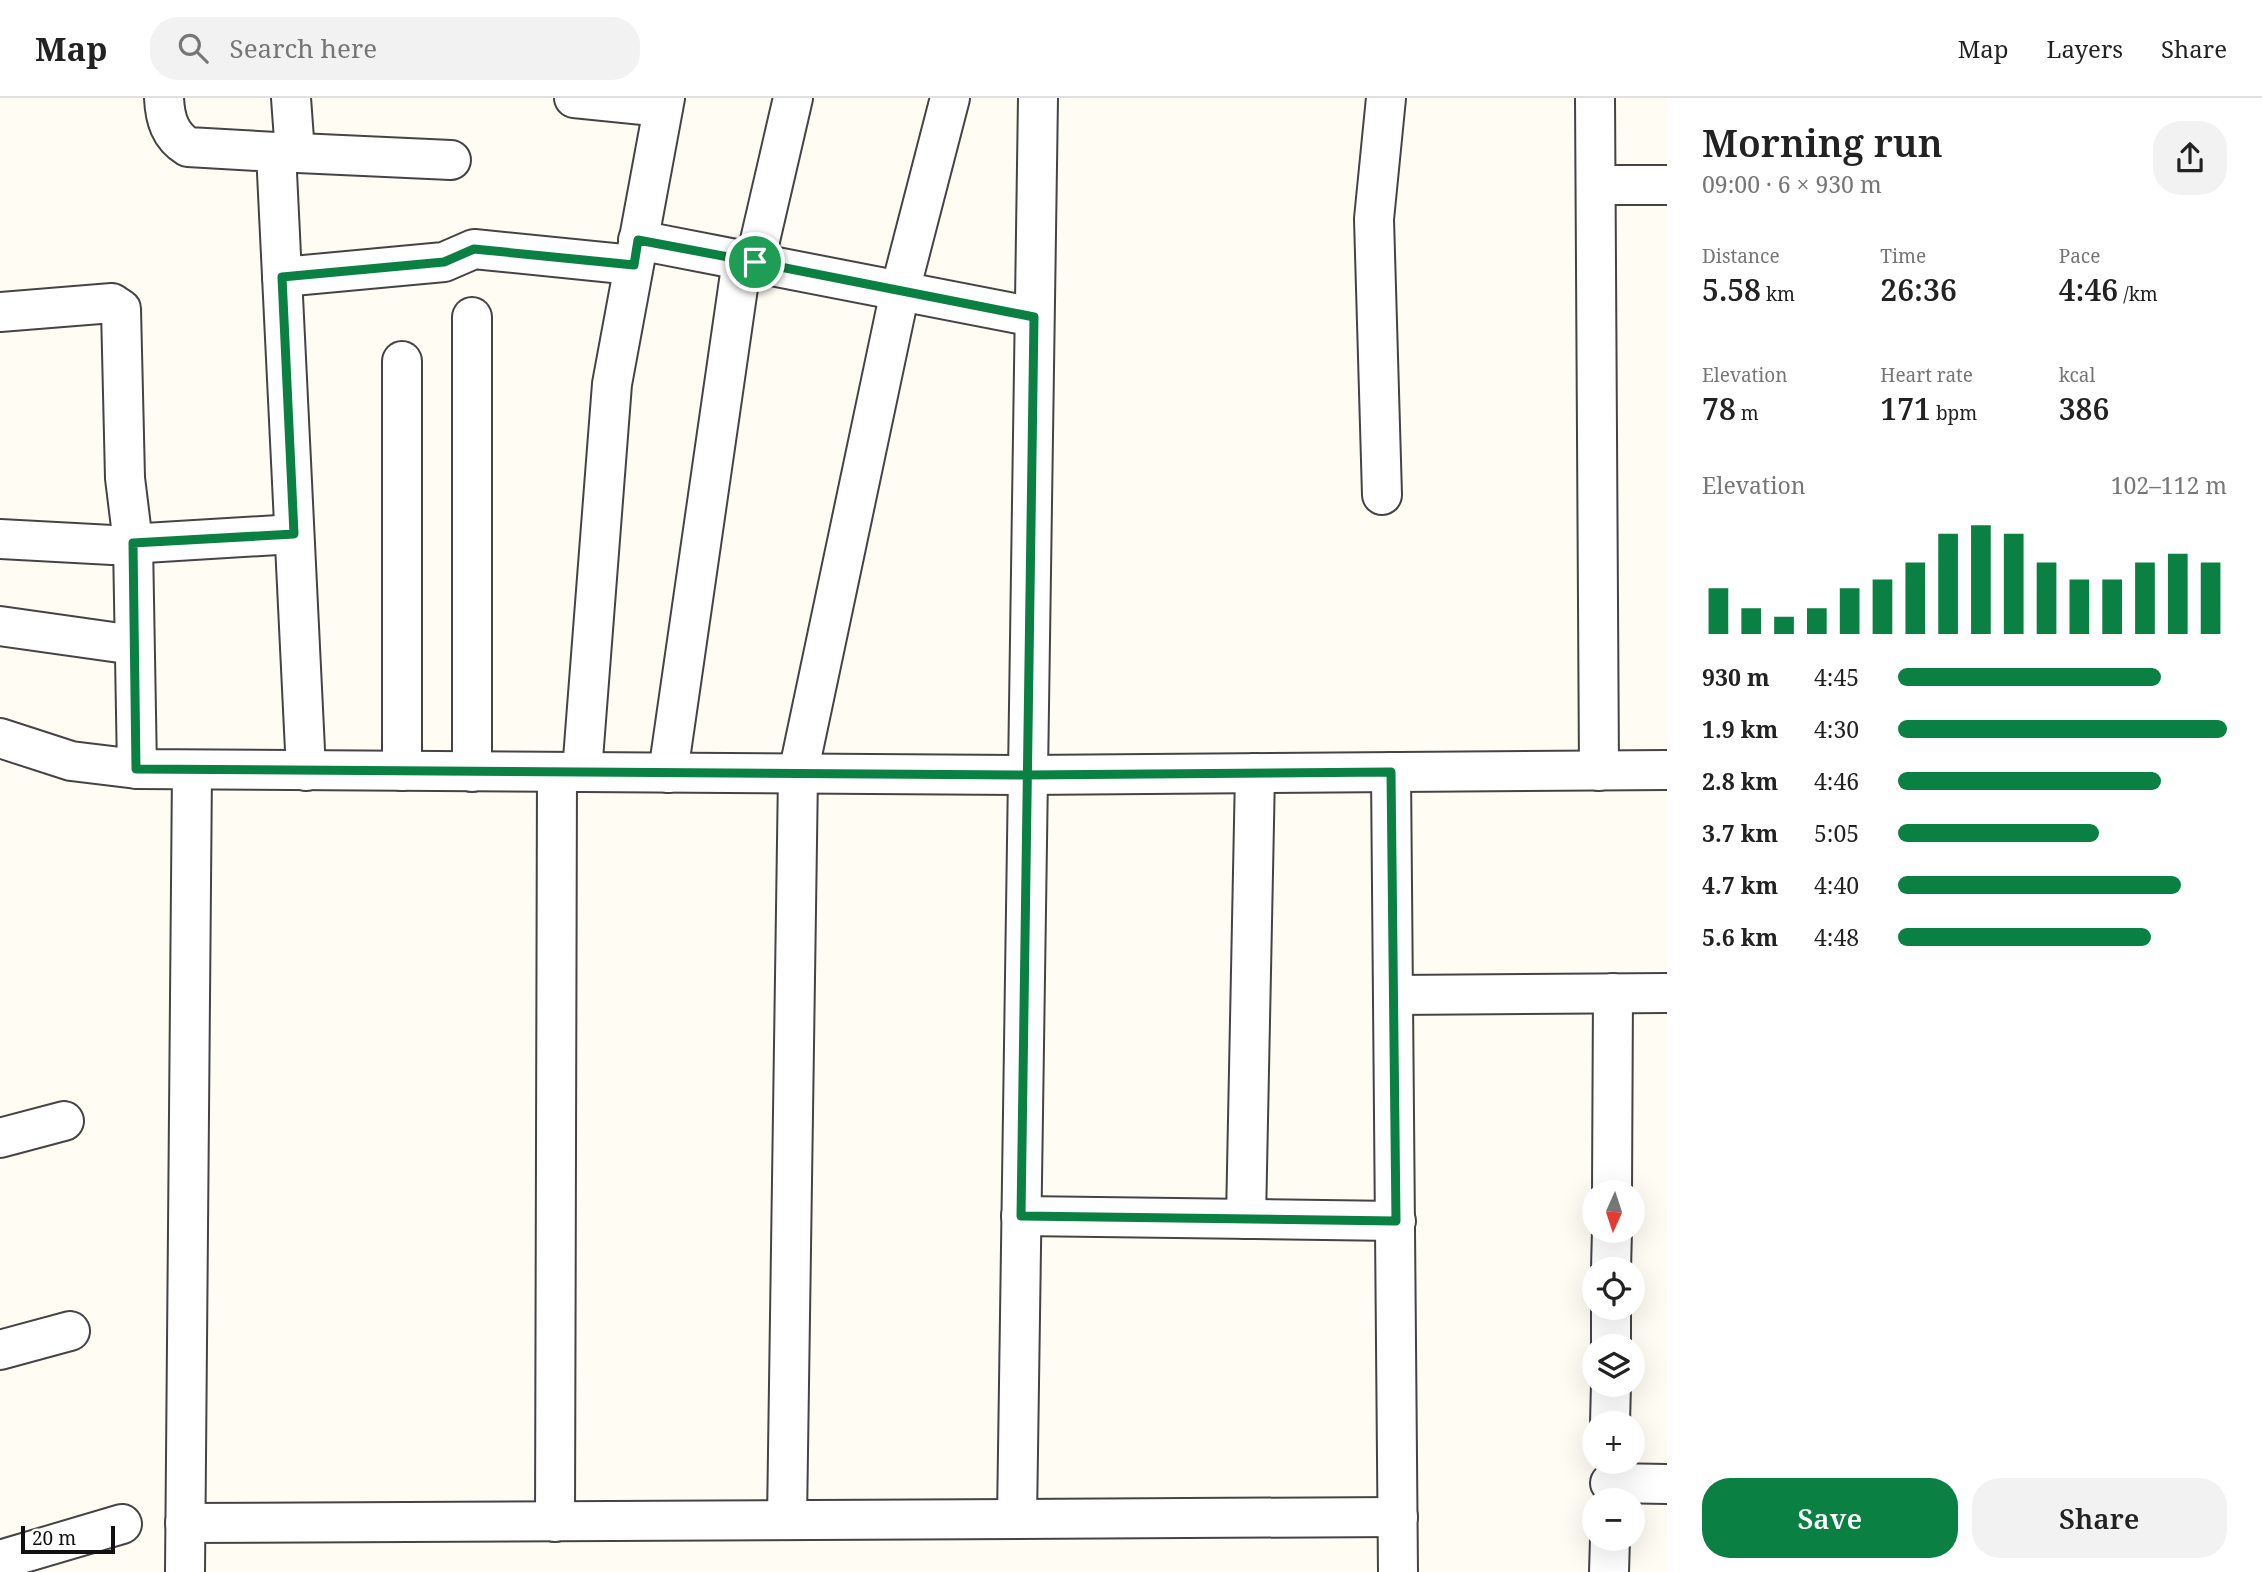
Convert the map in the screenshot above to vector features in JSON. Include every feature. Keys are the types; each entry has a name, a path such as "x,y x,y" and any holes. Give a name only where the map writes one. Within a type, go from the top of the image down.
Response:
{"street":[{"path":"164,98 170,129 178,141 188,147 451,160"},
{"path":"291,98 286,152 282,277 306,771"},
{"path":"555,1522 570,772 612,384 664,103 575,98"},
{"path":"668,773 749,261 793,98"},
{"path":"787,1520 798,774 900,291 950,98"},
{"path":"1017,1519 1038,98"},
{"path":"1382,495 1374,219 1386,98"},
{"path":"1595,98 1599,771"},
{"path":"1596,185 1667,185"},
{"path":"282,277 444,262 474,249 636,253 749,261 1034,317"},
{"path":"0,312 111,303 121,309 125,478 133,543 136,769"},
{"path":"472,317 472,772"},
{"path":"402,361 402,771"},
{"path":"0,539 133,543 294,534"},
{"path":"0,626 134,645"},
{"path":"0,738 71,761 136,769 1026,775 1667,770"},
{"path":"184,1572 192,770"},
{"path":"1391,772 1398,1572"},
{"path":"1246,1219 1255,773"},
{"path":"1612,1180 1614,993"},
{"path":"1394,995 1667,993"},
{"path":"0,1138 64,1121"},
{"path":"1021,1216 1396,1221"},
{"path":"0,1350 70,1331"},
{"path":"1610,1481 1667,1484"},
{"path":"185,1524 1398,1517"},
{"path":"0,1559 122,1524"},
{"path":"1609,1572 1610,1551"}],"route":[{"path":"755,262 638,240 634,265 474,249 444,262 365,267 331,274 282,277 294,534 133,543 136,769 1026,775 1391,772 1396,1221 1021,1216 1026,775 1034,317 755,262"}]}
